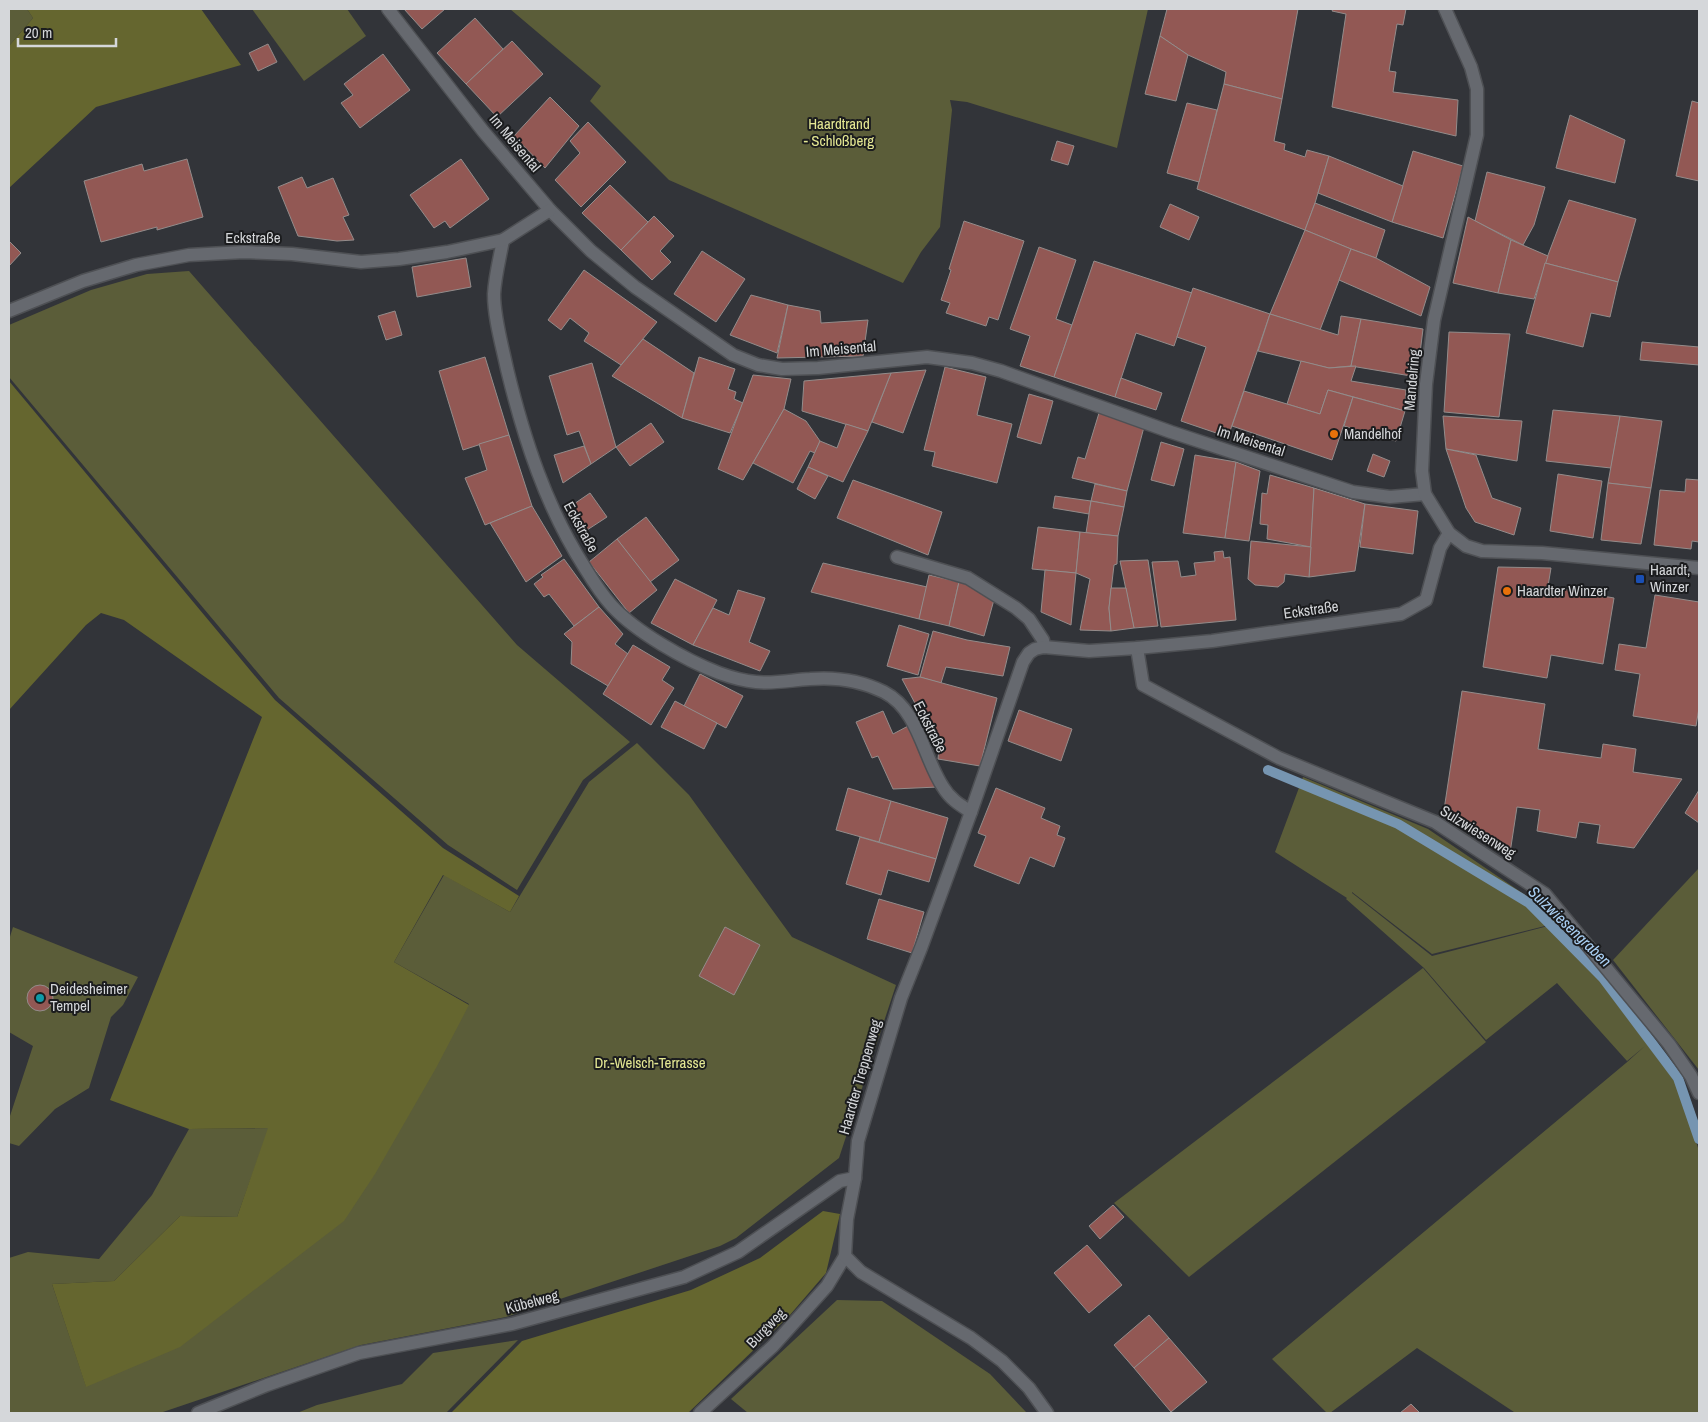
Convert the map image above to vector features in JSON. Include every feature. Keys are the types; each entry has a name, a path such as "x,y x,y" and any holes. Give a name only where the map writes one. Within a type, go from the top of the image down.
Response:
{"street":[{"name":"Im Meisental","path":"388,9 483,131 550,210 591,251 635,287 733,355 758,365 782,369 818,368 927,357 972,363 1001,371 1171,432 1353,492 1390,497 1425,494"},
{"name":"Mandelring","path":"1445,9 1471,67 1477,89 1478,135 1434,320 1426,384 1422,471 1425,494 1449,533 1466,546 1482,551 1542,553 1699,568"},
{"name":"Eckstraße","path":"9,311 83,281 136,265 189,255 244,252 292,254 361,262 399,260 447,252 503,240 550,210"},
{"name":"Eckstraße","path":"503,240 494,294 503,350 520,421 550,504 571,547 611,605 631,624 649,636 718,673 756,682 812,678 837,679 854,682 884,692 897,700 908,712 942,787 958,804 971,812"},
{"name":"Eckstraße","path":"1044,647 1089,651 1137,648 1212,641 1401,614 1426,600 1440,548 1449,533"},
{"path":"897,557 968,578 1030,619 1043,640 1044,647 1035,648 1029,652 1023,662 971,812"},
{"name":"Sulzwiesenweg","path":"1137,648 1143,685 1279,758 1435,822 1545,894 1669,1044 1692,1076 1699,1093"},
{"name":"Haardter Treppenweg","path":"845,1256 858,1142 900,998 971,812"},
{"name":"Kübelweg","path":"198,1413 266,1385 359,1353 512,1324 684,1277 738,1252 840,1182 855,1178"},
{"path":"845,1256 860,1272 971,1338 1002,1361 1029,1388 1047,1413"},
{"name":"Burgweg","path":"700,1413 773,1346 827,1286 845,1256"}],"green space":[{"path":"9,9 27,9 33,18 9,46"},
{"path":"252,9 347,9 366,36 304,81"},
{"name":"Haardtrand - Schloßberg","path":"510,9 1148,9 1117,148 967,102 950,100 952,110 940,227 921,252 903,283 669,180 590,101 601,86"},
{"path":"189,271 517,645 630,742 583,780 517,890 448,845 279,698 9,377 9,325 91,290 147,274"},
{"name":"Dr.-Welsch-Terrasse","path":"637,743 689,795 792,937 896,985 839,1158 736,1238 720,1246 506,1317 361,1345 160,1413 9,1413 9,1258 28,1252 99,1259 152,1195 189,1129 269,1128 237,1217 180,1216 114,1281 52,1284 86,1386 455,1029 469,1004 394,962 444,875 510,912 589,782"},
{"path":"1303,777 1428,829 1540,905 1557,923 1432,954 1352,893 1432,956 1548,926 1602,979 1676,1078 1699,1151 1699,1413 1513,1413 1417,1348 1330,1413 1327,1413 1272,1359 1645,1046 1627,1061 1557,983 1486,1040 1424,968 1347,898 1275,852"},
{"path":"1699,868 1699,1070 1613,960"},
{"path":"13,927 138,977 123,1005 111,1017 89,1088 55,1109 19,1146 9,1143 9,1119 33,1046 9,1032 9,940"},
{"path":"1423,968 1486,1042 1189,1277 1114,1203"},
{"path":"837,1300 882,1301 990,1374 1027,1413 748,1413 731,1399"},
{"path":"518,1340 446,1413 297,1413 317,1405 402,1384 433,1353"}],"shaded area":[{"path":"27,9 201,9 241,65 96,107 9,188 9,46 33,18"},
{"path":"9,381 275,700 443,848 519,896 510,912 443,875 394,962 469,1005 436,1068 375,1174 344,1221 180,1347 86,1387 52,1284 114,1281 180,1216 237,1217 268,1128 189,1129 110,1100 262,717 124,620 101,613 86,625 9,710"},
{"path":"823,1211 840,1214 826,1273 789,1316 688,1413 451,1413 522,1341 691,1290 760,1258"}],"building":[{"path":"404,9 445,9 422,29"},
{"path":"1167,9 1298,9 1282,99 1224,84 1226,72 1188,55 1160,36"},
{"path":"1333,9 1406,9 1403,25 1397,24 1389,71 1396,72 1393,92 1458,100 1456,136 1332,107 1346,14 1332,11"},
{"path":"475,18 503,49 466,84 437,53"},
{"path":"1160,36 1188,55 1176,101 1145,94"},
{"path":"512,41 543,74 497,117 466,84"},
{"path":"268,44 277,62 258,71 249,53"},
{"path":"383,54 410,90 360,128 341,103 353,95 344,84"},
{"path":"1224,84 1282,99 1274,141 1285,144 1284,150 1305,157 1307,150 1329,156 1305,230 1197,189"},
{"path":"550,97 579,126 545,168 514,136"},
{"path":"1692,101 1699,103 1699,181 1676,176"},
{"path":"1187,103 1217,110 1199,182 1167,173"},
{"path":"1570,115 1625,140 1615,183 1556,168"},
{"path":"588,122 626,162 581,207 555,180 580,153 570,141"},
{"path":"1057,141 1074,146 1068,165 1051,160"},
{"path":"1413,151 1463,166 1443,238 1392,222"},
{"path":"1329,156 1403,186 1392,222 1318,193"},
{"path":"187,159 203,217 157,230 157,227 101,242 84,181 142,164 144,171"},
{"path":"461,159 489,199 450,228 445,221 434,228 410,195"},
{"path":"1487,172 1545,187 1534,225 1523,245 1475,221"},
{"path":"302,177 307,188 333,178 349,215 343,217 354,240 337,241 298,236 278,187"},
{"path":"610,185 648,222 621,250 582,213"},
{"path":"1569,200 1636,219 1618,282 1545,263"},
{"path":"1315,203 1385,230 1376,258 1305,230"},
{"path":"1170,204 1199,217 1189,240 1160,227"},
{"path":"654,216 674,236 660,251 671,262 652,280 621,250"},
{"path":"1468,217 1511,240 1498,293 1453,283"},
{"path":"964,221 1024,241 998,320 989,317 986,326 946,313 950,303 941,300"},
{"path":"1305,230 1351,249 1320,330 1270,314"},
{"path":"1511,240 1548,256 1534,299 1498,293"},
{"path":"9,241 21,253 9,266"},
{"path":"1039,247 1076,260 1056,319 1072,325 1054,377 1020,366 1030,336 1010,329"},
{"path":"1351,249 1376,258 1430,287 1421,316 1339,280"},
{"path":"702,251 745,279 716,322 674,294"},
{"path":"466,258 471,287 417,297 412,267"},
{"path":"1094,261 1192,293 1174,346 1136,333 1115,397 1054,377"},
{"path":"1545,263 1618,282 1610,317 1591,313 1583,347 1526,333"},
{"path":"584,270 657,322 621,365 584,341 589,333 570,318 561,330 548,320"},
{"path":"1193,288 1270,314 1228,437 1181,421 1206,347 1177,337"},
{"path":"751,295 788,305 777,353 730,335"},
{"path":"788,305 820,311 821,323 868,320 863,356 777,358"},
{"path":"395,311 402,335 386,340 378,316"},
{"path":"1270,314 1338,335 1341,316 1361,319 1351,366 1329,368 1258,351"},
{"path":"1361,319 1423,329 1417,377 1351,366"},
{"path":"1449,332 1510,334 1499,417 1444,412"},
{"path":"643,339 694,373 682,418 612,376"},
{"path":"1642,342 1699,347 1699,365 1640,360"},
{"path":"485,357 509,435 463,450 439,371"},
{"path":"699,357 735,369 728,389 736,392 734,399 743,403 730,433 682,418"},
{"path":"1301,361 1329,368 1356,366 1351,381 1406,390 1405,411 1328,390 1320,414 1287,404"},
{"path":"592,363 616,447 591,464 579,431 567,435 549,376"},
{"path":"945,367 986,377 977,415 1012,424 997,483 932,466 935,452 924,450"},
{"path":"926,370 903,433 872,422 891,373"},
{"path":"891,373 868,431 802,411 804,381"},
{"path":"753,375 791,379 784,409 743,480 718,469"},
{"path":"1121,378 1162,393 1156,410 1115,397"},
{"path":"1328,390 1353,397 1332,460 1232,426 1244,391 1320,414"},
{"path":"1029,394 1053,401 1041,444 1017,437"},
{"path":"1353,397 1405,411 1396,441 1344,426"},
{"path":"784,409 806,421 820,441 815,453 810,451 793,483 753,463"},
{"path":"1553,410 1620,416 1611,468 1546,461"},
{"path":"1099,413 1144,427 1127,491 1072,478 1078,457 1085,459"},
{"path":"1443,416 1522,421 1517,461 1446,449"},
{"path":"1620,416 1662,421 1651,488 1608,483"},
{"path":"651,423 664,442 630,466 616,447"},
{"path":"846,424 868,431 843,482 808,467 820,441 837,448"},
{"path":"509,435 532,506 485,525 465,478 487,470 479,444"},
{"path":"1161,442 1184,449 1174,486 1151,480"},
{"path":"584,446 591,464 563,483 554,455"},
{"path":"1446,449 1476,455 1492,498 1521,508 1514,535 1475,522 1466,508"},
{"path":"1373,454 1390,461 1384,477 1367,471"},
{"path":"1195,455 1236,462 1225,538 1183,533"},
{"path":"1236,462 1260,471 1249,541 1225,538"},
{"path":"808,467 828,476 815,499 797,489"},
{"path":"1558,474 1602,481 1593,538 1550,531"},
{"path":"1270,475 1314,488 1311,547 1267,539 1268,525 1260,524 1262,493 1267,494"},
{"path":"1686,479 1699,480 1699,542 1692,541 1691,549 1654,545 1660,490 1685,492"},
{"path":"853,480 942,512 928,555 837,518"},
{"path":"1608,483 1651,488 1641,544 1601,540"},
{"path":"1095,484 1127,491 1124,507 1091,501"},
{"path":"1314,488 1365,504 1355,571 1309,577"},
{"path":"590,493 607,517 584,532 568,508"},
{"path":"1055,496 1091,501 1089,514 1053,508"},
{"path":"1091,501 1124,507 1118,536 1086,533"},
{"path":"1365,504 1418,511 1413,554 1360,547"},
{"path":"532,506 562,556 526,582 490,523"},
{"path":"646,517 679,560 650,582 617,539"},
{"path":"1038,527 1080,532 1076,573 1032,569"},
{"path":"1080,532 1118,536 1117,564 1114,565 1109,608 1111,631 1080,630 1090,579 1076,573"},
{"path":"617,539 657,590 629,613 589,562"},
{"path":"1251,541 1311,547 1309,577 1285,574 1284,582 1278,587 1255,585 1248,579"},
{"path":"1223,551 1224,558 1230,557 1236,620 1161,627 1152,562 1178,561 1181,577 1196,575 1194,563 1215,561 1214,552"},
{"path":"564,559 599,607 574,626 549,594 544,597 534,584 543,577 541,575"},
{"path":"1148,560 1158,626 1134,628 1120,561"},
{"path":"823,563 927,587 919,619 811,592"},
{"path":"1498,567 1551,568 1548,586 1614,598 1603,664 1551,655 1547,678 1483,667"},
{"path":"1045,570 1076,573 1071,625 1041,612"},
{"path":"929,575 959,582 949,626 919,619"},
{"path":"675,579 717,600 693,645 651,623"},
{"path":"959,582 972,586 975,590 995,596 984,636 949,626"},
{"path":"1111,588 1126,588 1134,628 1111,631 1109,608"},
{"path":"738,590 765,598 749,642 770,651 760,671 693,645 713,608 729,615"},
{"path":"1655,595 1699,602 1699,708 1696,726 1633,716 1640,674 1615,670 1619,644 1646,648"},
{"path":"599,607 623,634 615,644 628,654 608,686 571,664 572,642 564,634"},
{"path":"899,625 929,634 918,675 887,666"},
{"path":"933,631 967,640 1010,647 1003,676 946,667 941,683 920,677"},
{"path":"633,645 670,667 662,680 674,688 651,725 603,694"},
{"path":"700,674 743,696 726,728 684,706"},
{"path":"920,677 997,698 980,766 938,759 939,748 902,679"},
{"path":"1462,691 1545,704 1538,749 1601,758 1603,744 1636,749 1633,772 1682,779 1634,848 1597,843 1600,825 1579,822 1576,838 1537,831 1540,810 1517,807 1510,853 1444,810"},
{"path":"675,701 717,723 704,749 661,727"},
{"path":"1019,710 1072,729 1061,761 1008,741"},
{"path":"883,711 893,734 910,725 938,787 893,789 878,756 872,758 856,722"},
{"path":"848,788 891,801 879,842 836,830"},
{"path":"996,788 1045,808 1041,818 1060,826 1057,835 1065,838 1054,867 1030,857 1019,884 974,866 986,836 978,833"},
{"path":"1699,790 1699,823 1685,813"},
{"path":"891,801 948,818 936,859 879,842"},
{"path":"860,837 936,859 929,882 888,870 881,895 846,884"},
{"path":"879,899 924,912 912,953 867,939"},
{"path":"725,927 760,945 734,995 699,976"},
{"name":"Deidesheimer Tempel","path":"40,985 49,989 53,998 49,1007 40,1011 31,1007 27,998 31,989"},
{"path":"1113,1205 1124,1217 1100,1239 1089,1226"},
{"path":"1087,1245 1122,1285 1089,1313 1054,1273"},
{"path":"1149,1315 1169,1338 1134,1368 1114,1345"},
{"path":"1169,1338 1207,1382 1171,1412 1134,1368"},
{"path":"1411,1404 1420,1413 1400,1413"}],"waterway":[{"name":"Sulzwiesengraben","path":"1268,770 1398,824 1529,903 1603,978 1678,1078 1699,1139"}],"place":[{"name":"Mandelhof","path":"1334,434"},
{"name":"Haardt, Winzer","path":"1640,579"},
{"name":"Haardter Winzer","path":"1507,591"},
{"name":"Deidesheimer Tempel","path":"40,998"}]}
